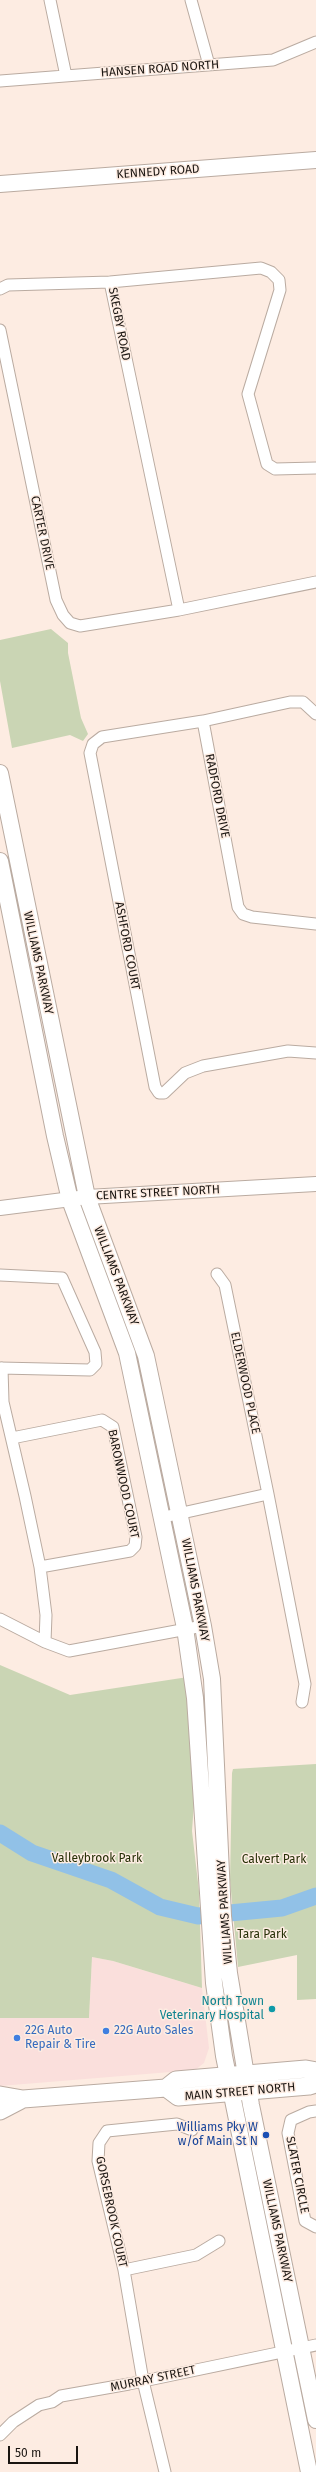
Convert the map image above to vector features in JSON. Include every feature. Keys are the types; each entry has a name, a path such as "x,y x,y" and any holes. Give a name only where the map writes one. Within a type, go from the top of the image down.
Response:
{"main road":[{"name":"KENNEDY ROAD","path":"0,184 316,160"},
{"name":"WILLIAMS PARKWAY","path":"0,774 87,1197 146,1356 171,1515 195,1698 215,1891 218,1941 216,2000 231,2093 283,2352 309,2472"},
{"name":"WILLIAMS PARKWAY","path":"0,861 55,1136 70,1200 127,1353 203,1626 212,1679 215,1891"},
{"name":"WILLIAMS PARKWAY","path":"218,1941 248,2091 309,2346 316,2420"},
{"name":"MAIN STREET NORTH","path":"0,2095 23,2099 166,2088 176,2080 306,2069 316,2071"},
{"name":"MAIN STREET NORTH","path":"166,2088 178,2097 316,2084"},
{"name":"MAIN STREET NORTH","path":"0,2111 23,2099"}],"street":[{"path":"50,0 66,76"},
{"path":"191,0 209,66"},
{"name":"HANSEN ROAD NORTH","path":"0,81 273,60 316,42"},
{"name":"SKEGBY ROAD","path":"179,610 110,282 261,268 271,272 279,280 280,290 248,394 268,464 275,469 316,468"},
{"path":"0,289 8,285 20,284 41,285 110,282"},
{"name":"CARTER DRIVE","path":"0,330 56,600 63,615 70,623 80,626 179,610"},
{"path":"179,610 316,582"},
{"path":"203,721 290,702 302,702 316,714"},
{"name":"RADFORD DRIVE","path":"203,721 238,907 243,914 252,917 316,924"},
{"name":"ASHFORD COURT","path":"203,721 102,738 93,744 90,753 155,1087 159,1093 164,1093 186,1073 203,1066 288,1051 316,1054"},
{"name":"CENTRE STREET NORTH","path":"0,1208 87,1197 316,1184"},
{"name":"ELDERWOOD PLACE","path":"217,1274 224,1285 268,1494 305,1684 302,1702"},
{"path":"0,1275 62,1278 96,1352 96,1364 90,1370 1,1368 3,1402 40,1567 46,1615 45,1642"},
{"name":"BARONWOOD COURT","path":"12,1438 102,1420 113,1427 136,1537 135,1546 130,1551 40,1567"},
{"path":"171,1515 268,1494"},
{"path":"0,1619 45,1642 68,1651 185,1628 203,1626"},
{"name":"SLATER CIRCLE","path":"316,2111 309,2112 291,2120 288,2133 305,2221 316,2227"},
{"name":"GORSEBROOK COURT","path":"166,2472 144,2381 124,2270 98,2161 99,2143 107,2130 177,2124 192,2130"},
{"path":"124,2270 196,2255 219,2241"},
{"name":"MURRAY STREET","path":"0,2435 13,2422 39,2405 52,2402 61,2396 144,2381 309,2346"}],"shaded area":[{"path":"92,1957 113,1961 202,1988 209,2048 204,2063 195,2070 0,2086 0,2018 89,2018"}],"green space":[{"path":"51,629 68,643 68,653 81,718 88,734 83,741 70,735 12,748 0,681 0,640"},
{"name":"Valleybrook Park","path":"0,1665 70,1695 188,1677 194,1803 192,1831 199,1891 202,1988 113,1961 92,1957 89,2018 0,2018"},
{"name":"Calvert Park","path":"316,1764 316,1999 297,2000 297,1955 238,1967 230,1880 232,1773 233,1769"}],"waterway":[{"path":"0,1833 32,1853 111,1880 160,1907 198,1916 282,1908 316,1896"}],"place":[{"name":"North Town Veterinary Hospital","path":"272,2009"},
{"name":"22G Auto Sales","path":"106,2031"},
{"name":"22G Auto Repair & Tire","path":"17,2038"},
{"name":"Williams Pky W w/of Main St N","path":"266,2135"}],"park label":[{"name":"Tara Park","path":"262,1935"}]}
